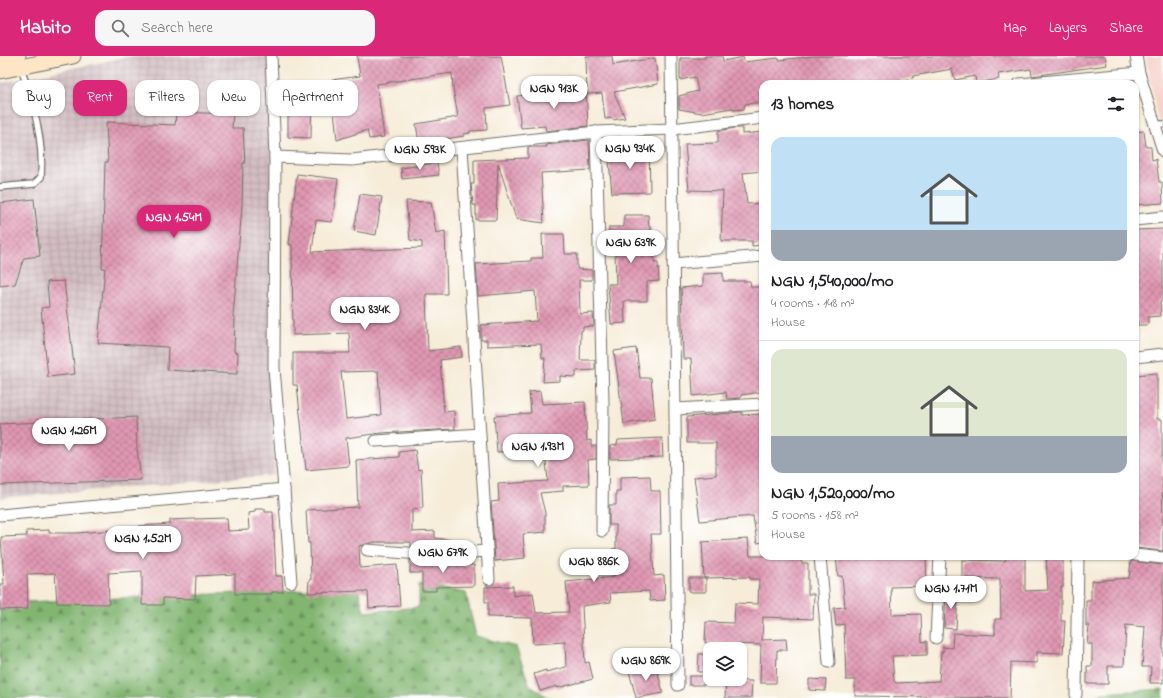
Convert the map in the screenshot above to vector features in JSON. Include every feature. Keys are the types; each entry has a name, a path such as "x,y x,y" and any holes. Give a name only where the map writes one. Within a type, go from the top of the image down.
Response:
{"main road":[{"path":"0,60 20,62 73,56"},
{"path":"0,71 20,62"}],"street":[{"path":"271,56 275,157 274,368 291,582"},
{"path":"671,56 678,686"},
{"path":"1136,56 1140,72 1159,124 1163,151"},
{"path":"1059,80 1140,72"},
{"path":"275,157 352,160 596,132 672,129 759,118"},
{"path":"596,132 604,402 602,531"},
{"path":"462,148 489,580"},
{"path":"1139,220 1163,217"},
{"path":"673,264 759,256"},
{"path":"1139,357 1163,357"},
{"path":"676,409 759,404"},
{"path":"376,441 480,434"},
{"path":"0,515 284,489"},
{"path":"367,550 434,555 487,551"},
{"path":"1139,555 1163,558"},
{"path":"820,560 829,662"},
{"path":"936,638 940,560"},
{"path":"1076,695 1078,560"}],"lane":[{"path":"0,187 34,184 41,177 42,167 37,116 20,62"}],"shaded area":[{"path":"131,56 275,56 275,80 268,80 268,116 274,116 270,364 275,475 0,498 0,83 12,81 12,116 65,116 65,80 15,80"},
{"path":"1146,56 1163,56 1163,137 1160,130"}],"green space":[{"path":"419,585 466,593 476,636 516,647 530,686 549,698 0,698 0,603 358,588 364,612 419,607"},
{"path":"1163,689 1163,698 1095,698 1102,693"}],"building":[{"path":"357,56 501,56 510,105 486,108 487,130 470,131 470,133 464,134 464,136 419,143 416,124 458,117 452,73 377,84 384,137 369,139 367,130 337,140 335,116 358,116 358,80 331,80 360,76"},
{"path":"586,56 612,56 613,65 655,58 658,84 614,92 625,118 613,120 612,118 605,119 602,93 587,94"},
{"path":"705,56 722,56 723,61 743,57 744,62 813,56 1105,56 1107,65 1032,76 1031,69 998,74 999,79 993,80 976,80 975,76 955,80 952,69 913,76 913,78 902,80 759,80 759,102 745,104 744,109 733,110 732,108 702,113 679,109 679,96 698,91 695,77 680,80 680,58 705,58"},
{"path":"586,89 588,126 546,131 545,126 521,128 517,96"},
{"path":"199,113 207,113 207,116 233,116 232,128 243,128 245,163 243,163 242,206 233,317 235,317 234,352 238,353 237,374 167,370 168,347 98,343 105,268 102,268 105,162 108,162 106,122 175,125 176,116 199,116"},
{"path":"288,116 311,116 311,138 288,137"},
{"path":"742,128 742,134 759,132 759,171 743,173 747,204 759,203 759,245 752,246 752,241 721,241 723,191 689,190 685,144 718,143 718,131"},
{"path":"1144,131 1146,147 1151,147 1152,160 1156,159 1159,182 1162,182 1163,203 1139,205 1139,132"},
{"path":"589,140 590,170 541,173 544,223 516,219 498,163 496,220 476,220 476,205 473,205 471,184 474,184 474,160 528,158 528,147 547,147 546,145"},
{"path":"649,146 650,192 612,193 608,150"},
{"path":"437,163 439,175 402,179 401,168"},
{"path":"297,174 338,179 332,222 316,220 312,252 422,248 422,242 410,240 406,201 431,202 436,233 445,231 447,294 426,294 428,351 461,347 462,357 440,360 444,412 454,411 455,429 381,433 346,438 349,466 306,470 297,385 293,385 293,353 350,353 349,333 293,335 292,245 289,244","holes":["378,371 381,415 346,419 341,372"]},
{"path":"360,194 382,197 376,235 354,231"},
{"path":"34,199 40,256 24,258 15,284 0,286 0,203"},
{"path":"624,215 648,215 649,227 651,227 651,241 655,241 654,263 658,263 659,281 647,282 647,301 624,301 625,323 611,324 608,284 616,284 615,251 608,251 609,227 624,227"},
{"path":"1163,229 1163,301 1160,301 1161,316 1148,317 1148,325 1139,325 1139,230"},
{"path":"542,234 564,234 565,254 577,254 577,269 592,270 592,280 579,280 580,314 593,313 594,326 583,327 583,330 581,331 580,360 595,360 595,370 576,371 576,377 560,376 560,381 543,382 545,358 542,358 541,344 487,346 487,340 481,340 481,325 537,321 535,291 478,296 476,264 531,261 531,258 543,258"},
{"path":"723,273 723,281 750,281 751,287 759,287 759,392 741,395 741,398 727,399 726,392 693,396 691,359 683,359 681,288 703,286 703,274"},
{"path":"64,281 75,374 48,377 41,308 49,307 47,282"},
{"path":"636,348 640,378 651,378 655,419 624,424 614,351"},
{"path":"1157,373 1157,419 1162,419 1163,551 1139,548 1139,375"},
{"path":"540,391 542,404 585,402 587,441 591,440 591,446 596,446 596,459 588,460 589,485 563,486 563,491 540,493 545,513 545,532 523,534 525,558 495,561 491,502 499,501 498,484 548,481 545,453 526,454 526,450 497,452 494,416 531,413 529,392"},
{"path":"742,412 742,415 759,414 759,543 757,543 753,516 700,521 694,477 716,475 716,443 687,443 687,417"},
{"path":"136,417 137,449 141,480 0,485 0,424"},
{"path":"662,438 663,457 610,459 610,446 617,445 618,440"},
{"path":"415,450 418,470 421,469 423,508 412,509 412,532 435,531 435,538 460,541 460,546 434,548 411,546 411,542 375,542 359,546 360,568 397,565 400,606 369,608 368,592 363,591 308,593 309,580 311,580 310,543 308,543 306,510 358,507 356,460 399,457 399,452"},
{"path":"650,476 651,491 660,491 661,534 651,534 654,576 664,575 665,600 650,601 649,591 610,593 611,602 582,606 585,663 589,662 593,679 540,691 534,674 546,670 546,672 566,667 565,642 533,644 532,618 488,617 488,602 485,602 485,587 513,586 513,596 533,593 536,613 569,612 566,582 614,577 612,549 616,549 616,525 609,525 609,505 616,505 616,491 620,491 620,477"},
{"path":"255,509 265,509 265,512 273,512 276,576 282,576 283,592 272,592 272,594 235,594 235,574 196,576 195,599 163,598 163,605 142,605 142,571 108,573 109,604 57,603 55,573 27,574 28,609 0,610 0,584 4,584 1,537 27,536 26,531 49,530 49,533 77,533 170,524 170,520 227,518 228,531 249,530 248,513 255,512"},
{"path":"748,539 750,556 759,556 759,560 801,560 801,563 808,563 808,594 814,594 813,619 763,617 762,640 786,639 787,650 777,650 776,683 760,683 761,645 747,644 747,642 705,642 706,622 734,623 735,603 758,604 759,579 750,579 750,577 704,578 702,542"},
{"path":"410,560 435,562 459,560 458,565 474,565 474,586 436,587 436,591 422,591 422,573 410,573"},
{"path":"836,560 926,560 927,586 891,587 892,615 921,614 922,642 927,641 927,655 892,656 894,681 896,683 939,681 941,652 943,652 943,647 952,648 953,633 995,635 995,619 1001,619 1000,579 962,578 962,560 1025,560 1025,591 1048,590 1046,560 1063,560 1061,621 1065,621 1063,653 1037,652 1037,663 1011,662 1010,698 855,696 855,680 846,680 844,624 836,626 834,608 845,607 842,576 838,576"},
{"path":"1131,561 1163,565 1163,683 1150,683 1151,667 1142,667 1145,627 1126,625 1124,666 1108,666 1108,684 1087,684 1087,666 1092,666 1092,644 1087,644 1089,626 1086,626 1086,600 1091,600 1091,581 1129,578"},
{"path":"689,578 706,578 706,592 689,592"},
{"path":"946,592 958,593 956,629 944,628"},
{"path":"699,654 703,654 703,672 698,672"},
{"path":"656,665 663,693 636,698 629,671"},
{"path":"689,676 703,676 703,685 689,685"},
{"path":"809,679 826,680 825,691 809,690"},
{"path":"747,681 752,681 751,698 725,698 726,686 747,686"}]}
